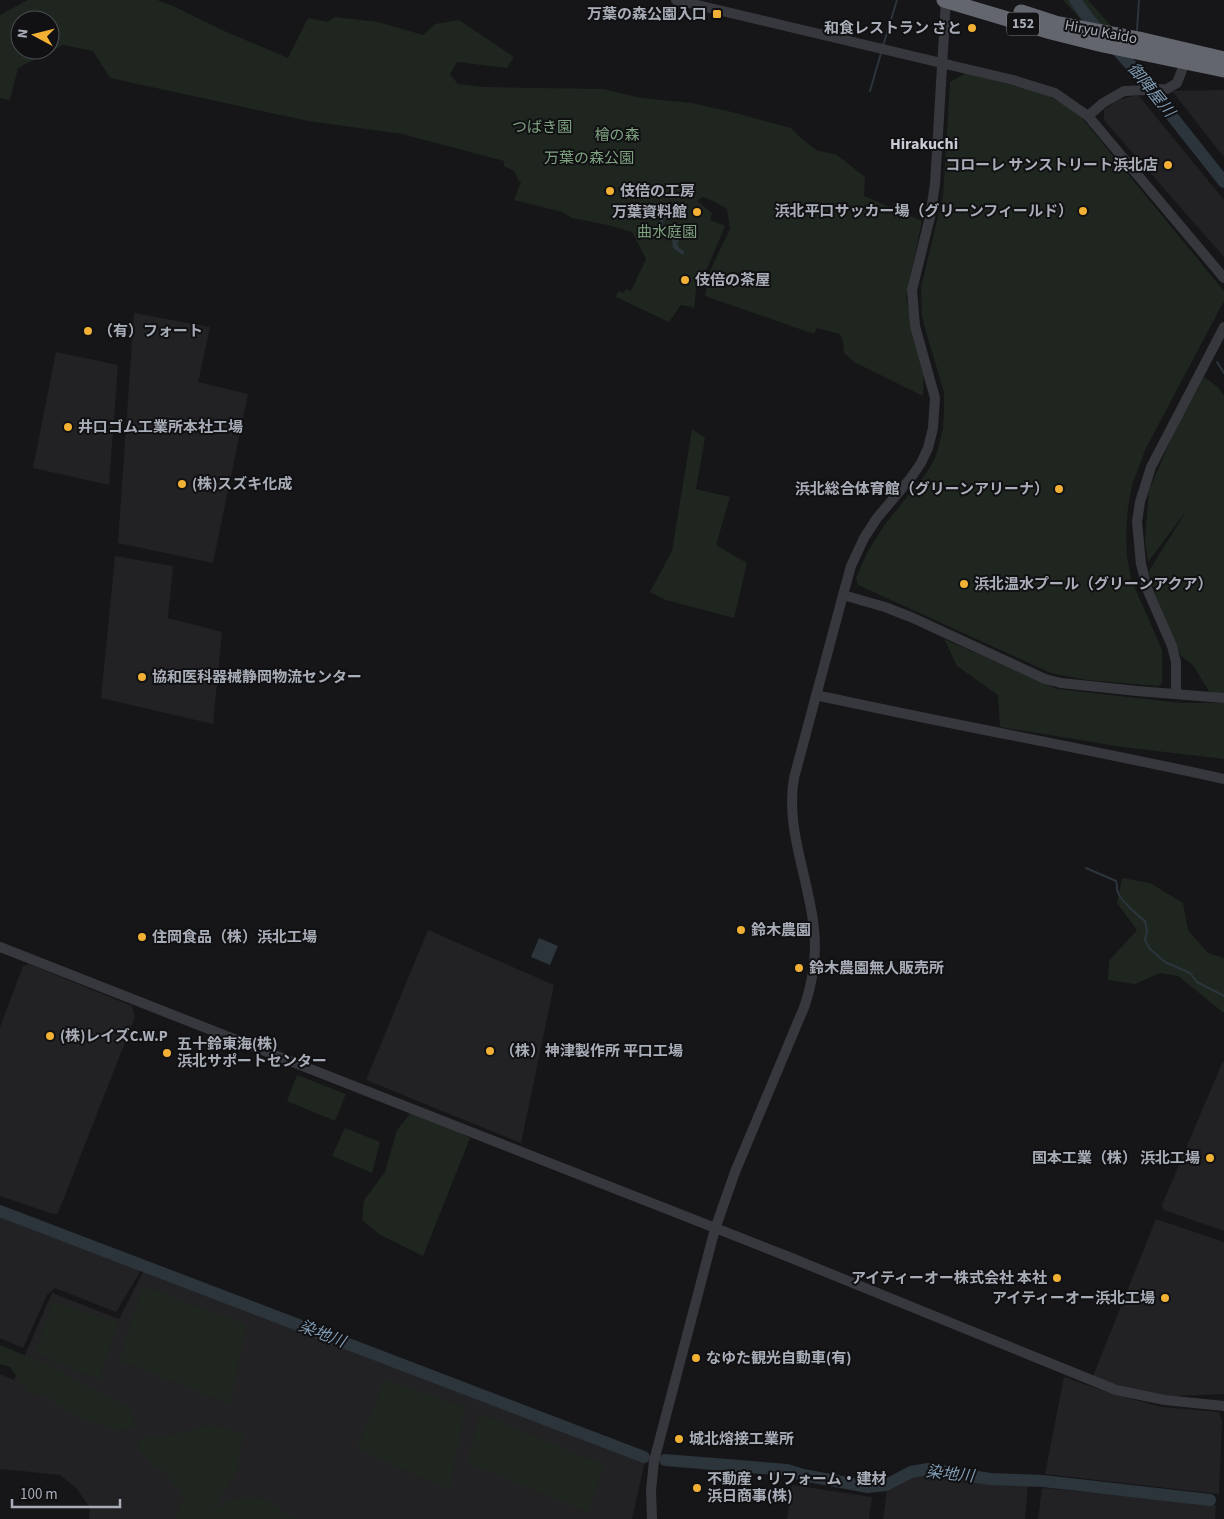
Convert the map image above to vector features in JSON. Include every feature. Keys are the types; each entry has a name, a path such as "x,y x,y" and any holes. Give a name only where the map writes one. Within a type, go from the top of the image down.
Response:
{"highway":[{"name":"Hiryu Kaido","path":"946,0 1051,32 1103,45 1224,70"},
{"name":"Hiryu Kaido","path":"980,0 1055,23 1224,59"}],"street":[{"path":"676,0 1013,80 1055,94 1088,116 1224,278"},
{"path":"652,1519 650,1496 654,1461 715,1229 735,1172 805,1005 812,981 816,952 814,929 793,826 791,806 794,778 851,566 864,538 921,464 928,448 933,428 935,398 915,326 912,290 930,217 935,184 946,0"},
{"path":"1088,116 1102,103 1124,91 1166,88 1177,83 1185,62"},
{"path":"1176,694 1176,662 1172,646 1148,591 1141,564 1137,522 1140,502 1151,467 1224,327"},
{"path":"844,595 885,607 913,618 1044,679 1076,685 1224,698"},
{"path":"816,695 923,719 1043,741 1224,779"},
{"path":"0,947 715,1229 1116,1390 1165,1400 1224,1406"}],"shaded area":[{"path":"1224,90 1224,157 1172,91"},
{"path":"1138,95 1224,200 1224,257 1104,120 1104,110 1118,100"},
{"path":"662,212 667,216 663,221 663,227 671,226 674,223 680,230 681,238 677,243 679,248 684,251 683,255 673,248 672,239 675,234 673,230 663,231 658,227"},
{"path":"134,313 210,327 198,382 248,394 213,563 118,543"},
{"path":"56,352 118,365 109,485 33,468"},
{"path":"115,556 173,566 168,618 222,632 213,724 101,698"},
{"path":"428,930 554,985 521,1143 366,1080"},
{"path":"539,938 558,946 550,965 531,957"},
{"path":"29,964 132,1006 135,1017 58,1213 53,1214 0,1196 0,1027 23,966"},
{"path":"1223,1061 1224,1231 1164,1210 1162,1205"},
{"path":"0,1214 143,1267 116,1312 55,1288 47,1295 23,1348 0,1338"},
{"path":"1156,1219 1224,1242 1224,1394 1172,1396 1119,1386 1093,1376"},
{"path":"144,1270 645,1461 632,1519 89,1519 90,1508 77,1489 60,1475 0,1469 0,1374 14,1380 52,1293 119,1319"},
{"path":"1064,1377 1116,1395 1162,1407 1219,1412 1222,1421 1219,1494 1045,1474"},
{"path":"926,1472 992,1484 1028,1485 1025,1519 883,1519 887,1490 915,1474"},
{"path":"792,1485 872,1497 869,1519 787,1519"},
{"path":"1042,1488 1216,1505 1215,1519 1038,1519"}],"green space":[{"path":"28,0 157,0 288,58 308,18 327,22 335,17 378,22 423,35 435,24 459,20 514,57 507,68 457,62 450,74 458,84 484,87 603,89 641,98 692,103 791,128 816,150 837,155 865,177 864,196 922,221 906,297 924,367 923,396 854,362 844,353 840,334 817,328 814,334 705,296 708,275 730,229 727,209 703,197 697,201 712,213 710,220 725,226 707,269 697,279 694,309 681,305 669,322 616,297 618,291 623,293 626,289 631,291 646,259 632,232 572,218 562,212 514,200 521,182 514,171 504,166 504,161 402,134 308,121 110,78 93,51 63,45 60,47 60,10 10,10 10,60 34,60 18,68 10,100 0,98 0,15"},
{"path":"1063,0 1088,0 1112,27 1082,21"},
{"path":"966,73 1047,95 1077,112 1224,291 1224,301 1146,448 1132,485 1128,507 1126,534 1131,579 1162,650 1162,683 1158,686 1087,680 1051,673 858,585 856,578 867,553 885,524 932,464 937,453 943,428 944,392 922,316 921,287 943,196 950,82"},
{"path":"1204,377 1219,388 1224,396 1224,695 1210,693 1193,665 1181,656 1154,592 1149,571 1187,510 1148,562 1145,540 1149,490 1174,433"},
{"path":"692,429 705,438 696,489 730,497 716,545 747,563 734,618 666,600 650,592 672,551"},
{"path":"944,639 1057,689 1181,703 1224,703 1224,759 1122,747 1000,727 998,695 957,666"},
{"path":"1122,878 1150,883 1183,903 1188,930 1208,953 1224,958 1224,1013 1178,976 1160,973 1135,984 1108,980 1109,961 1137,930 1117,903"},
{"path":"297,1075 346,1094 335,1121 287,1101"},
{"path":"414,1109 470,1138 423,1256 379,1234 362,1220 364,1200 385,1172 397,1130"},
{"path":"345,1128 380,1142 372,1173 332,1156"},
{"path":"143,1286 246,1325 230,1404 120,1360"},
{"path":"53,1301 118,1322 99,1380 36,1353"},
{"path":"0,1345 55,1368 128,1407 134,1417 135,1427 118,1430 77,1417 44,1395 28,1392 10,1367 0,1364"},
{"path":"385,1380 465,1408 449,1490 357,1448"},
{"path":"480,1414 604,1465 588,1512 468,1463"},
{"path":"210,1425 243,1433 237,1470 212,1511 225,1502 246,1497 266,1500 283,1512 300,1519 209,1519 210,1515 208,1519 174,1519 184,1499 172,1481 137,1445 142,1439 169,1436"}],"waterway":[{"path":"883,46 897,0"},
{"name":"御陣屋川","path":"1075,0 1088,18 1137,72 1224,182"},
{"path":"1137,30 1139,0"},
{"path":"870,91 881,53"},
{"name":"御陣屋川","path":"1128,64 1130,58"},
{"path":"1217,362 1224,373"},
{"path":"1086,868 1116,881 1119,896 1145,921 1147,931 1145,940 1150,949 1165,962 1190,973 1197,982 1224,996"},
{"name":"染地川","path":"0,1211 644,1457"},
{"name":"染地川","path":"665,1460 787,1470 803,1475 868,1487 886,1485 911,1472 928,1469 990,1479 1043,1481 1210,1500"}],"place":[{"name":"万葉の森公園入口","path":"717,14"},
{"name":"和食レストラン さと","path":"972,28"},
{"name":"コローレ サンストリート浜北店","path":"1168,165"},
{"name":"伎倍の工房","path":"610,191"},
{"name":"浜北平口サッカー場（グリーンフィールド）","path":"1083,211"},
{"name":"万葉資料館","path":"697,212"},
{"name":"伎倍の茶屋","path":"685,280"},
{"name":"（有）フォート","path":"88,331"},
{"name":"井口ゴム工業所本社工場","path":"68,427"},
{"name":"(株)スズキ化成","path":"182,484"},
{"name":"浜北総合体育館（グリーンアリーナ）","path":"1059,489"},
{"name":"浜北温水プール（グリーンアクア）","path":"964,584"},
{"name":"協和医科器械静岡物流センター","path":"142,677"},
{"name":"鈴木農園","path":"741,930"},
{"name":"住岡食品（株）浜北工場","path":"142,937"},
{"name":"鈴木農園無人販売所","path":"799,968"},
{"name":"(株)レイズC.W.P","path":"50,1036"},
{"name":"（株）神津製作所 平口工場","path":"490,1051"},
{"name":"五十鈴東海(株) 浜北サポートセンター","path":"167,1053"},
{"name":"国本工業（株） 浜北工場","path":"1210,1158"},
{"name":"アイティーオー株式会社 本社","path":"1057,1278"},
{"name":"アイティーオー浜北工場","path":"1165,1298"},
{"name":"なゆた観光自動車(有)","path":"696,1358"},
{"name":"城北熔接工業所","path":"679,1439"},
{"name":"不動産・リフォーム・建材 浜日商事(株)","path":"697,1488"}],"district":[{"name":"Hirakuchi","path":"924,144"}],"park label":[{"name":"つばき園","path":"542,127"},
{"name":"檜の森","path":"617,135"},
{"name":"万葉の森公園","path":"589,158"},
{"name":"曲水庭園","path":"667,232"}]}
